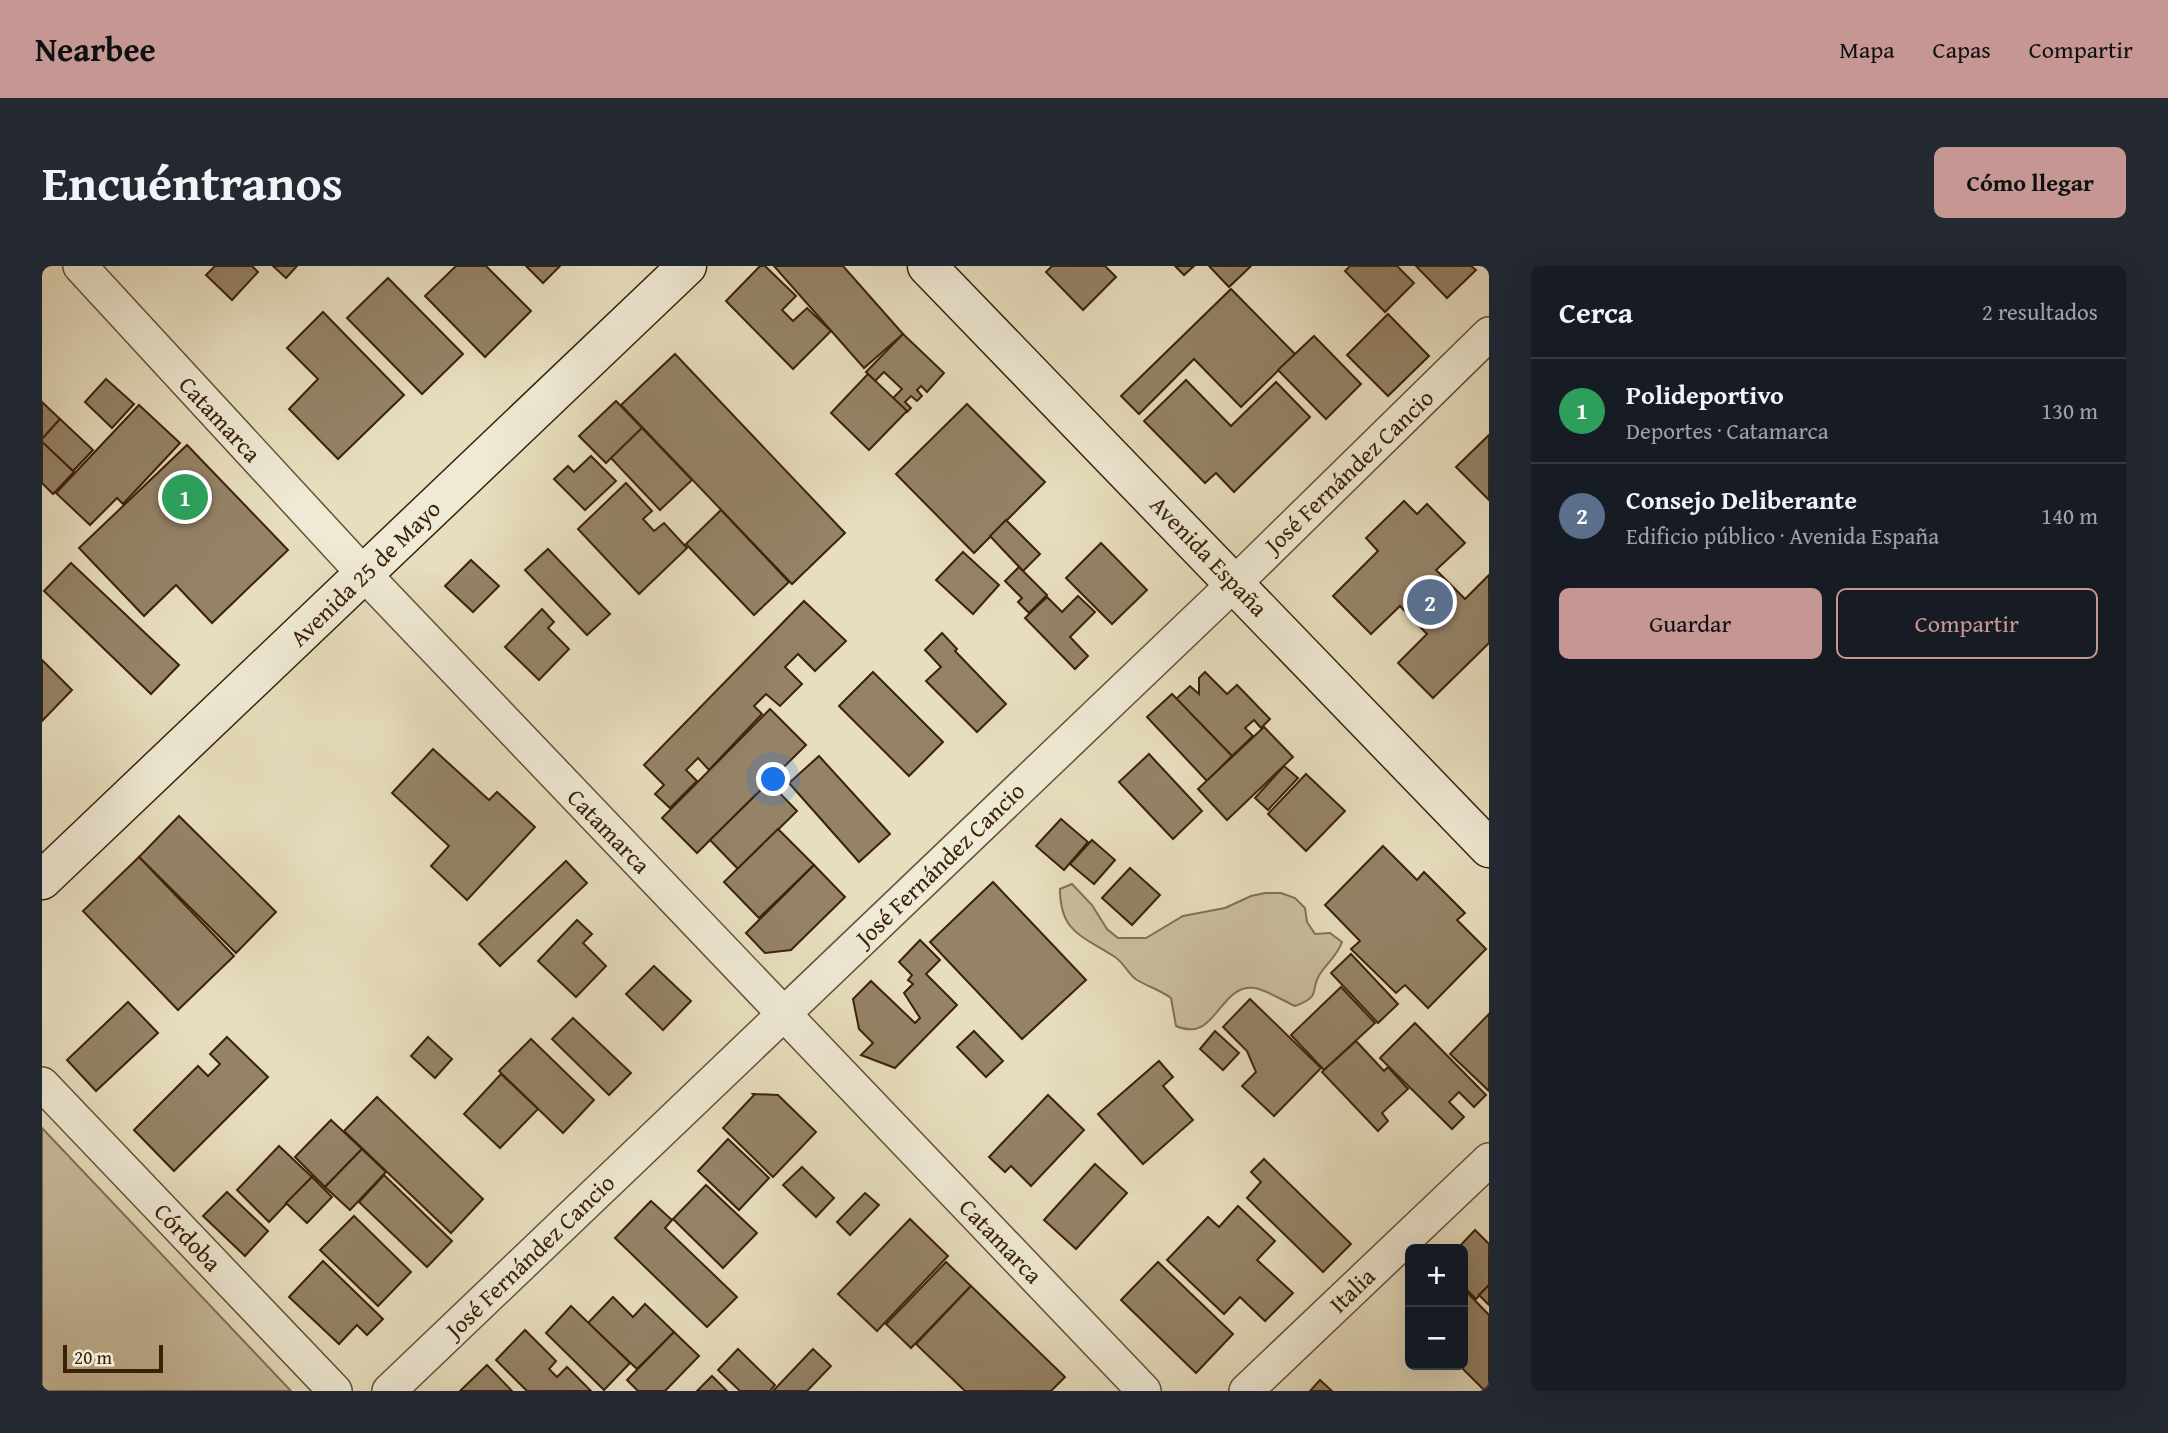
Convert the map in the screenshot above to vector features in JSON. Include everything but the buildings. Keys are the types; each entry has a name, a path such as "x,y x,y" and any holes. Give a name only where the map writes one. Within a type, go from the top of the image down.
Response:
{"main road":[{"name":"Avenida 25 de Mayo","path":"42,880 687,266"},
{"name":"Avenida España","path":"927,266 1489,848"}],"street":[{"name":"Catamarca","path":"80,266 364,574 1144,1391"},
{"name":"José Fernández Cancio","path":"389,1391 1235,583 1489,334"},
{"name":"Córdoba","path":"42,1084 335,1391"},
{"name":"Italia","path":"1246,1391 1489,1160"}],"shaded area":[{"path":"1072,884 1092,905 1107,929 1118,938 1146,938 1183,916 1225,908 1251,896 1281,893 1295,898 1305,908 1307,922 1315,934 1330,933 1342,942 1317,980 1312,996 1304,1002 1295,1006 1259,989 1246,988 1235,993 1201,1027 1190,1029 1176,1026 1171,998 1137,980 1118,960 1084,938 1069,924 1061,904 1060,889"},
{"path":"42,1128 291,1391 42,1391"}],"place":[{"name":"Polideportivo","path":"185,497"},
{"name":"Consejo Deliberante","path":"1430,602"}]}
